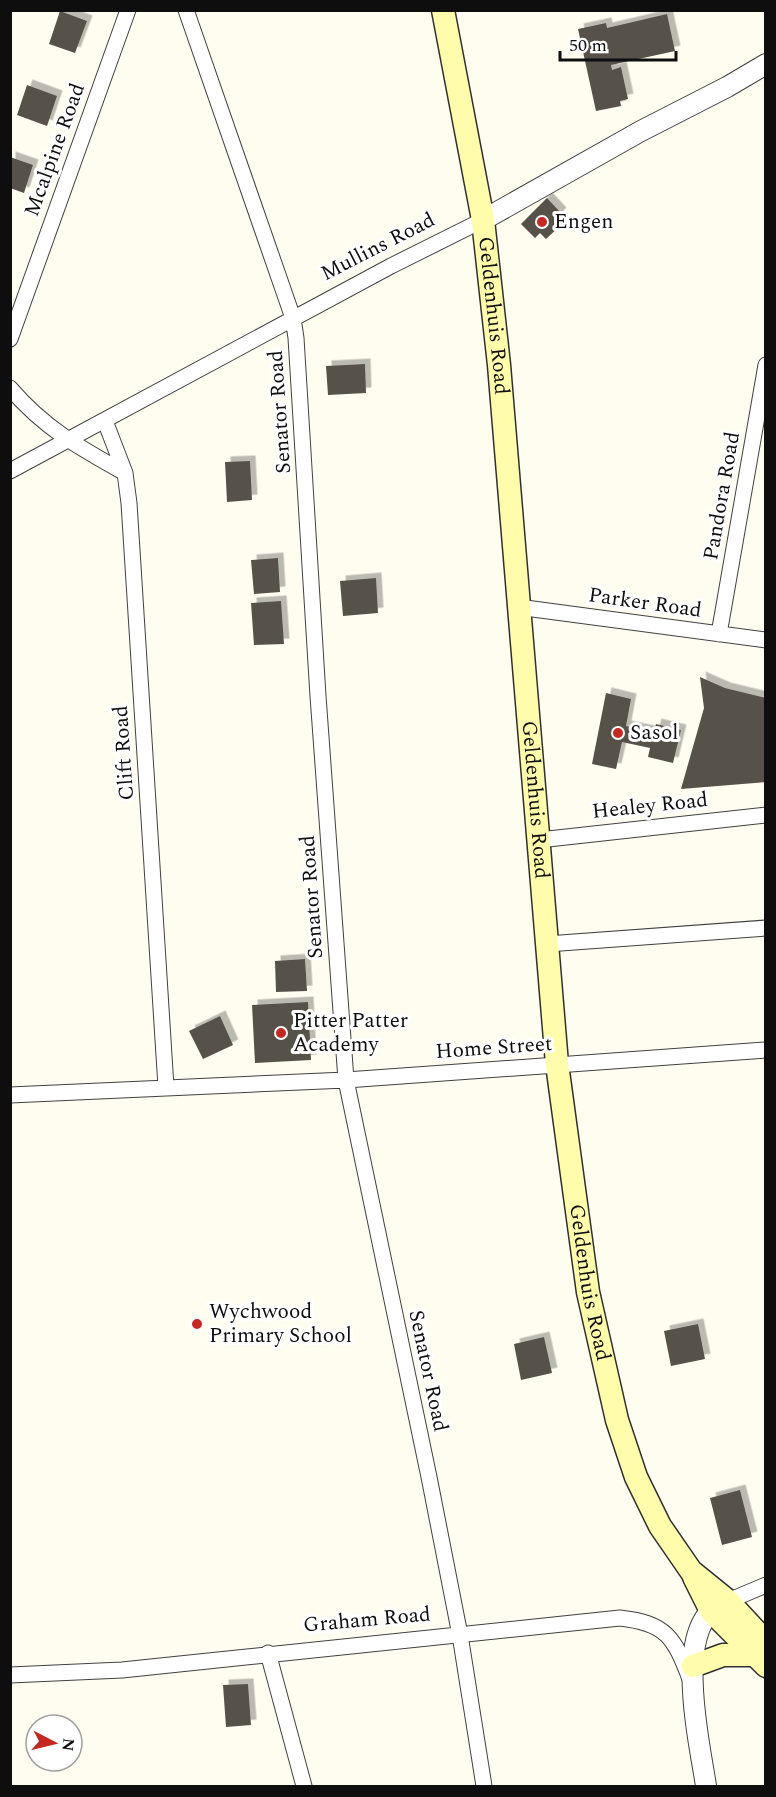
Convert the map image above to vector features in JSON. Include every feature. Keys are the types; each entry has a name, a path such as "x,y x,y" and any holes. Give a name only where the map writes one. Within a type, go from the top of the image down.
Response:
{"main road":[{"name":"Geldenhuis Road","path":"443,10 483,220 499,364 557,1064 588,1292 618,1420 636,1477 656,1518 691,1570 762,1654"},
{"path":"692,1675 723,1655 762,1654"}],"street":[{"name":"Mcalpine Road","path":"10,339 128,10"},
{"name":"Senator Road","path":"186,10 293,318 298,358 318,696 346,1080 460,1635 484,1786"},
{"name":"Mullins Road","path":"10,471 293,318 483,220 765,64"},
{"name":"Pandora Road","path":"719,634 765,365"},
{"path":"10,388 28,409 68,441 125,473"},
{"name":"Clift Road","path":"105,421 125,473 129,503 166,1087"},
{"name":"Parker Road","path":"518,607 765,640"},
{"name":"Healey Road","path":"539,840 765,815"},
{"path":"547,944 765,928"},
{"name":"Home Street","path":"10,1095 346,1080 765,1050"},
{"path":"706,1786 692,1675 697,1638 706,1618 720,1606 765,1585"},
{"name":"Graham Road","path":"10,1675 122,1670 605,1619 643,1621 657,1626 669,1637 692,1675"},
{"path":"268,1653 304,1786"}],"building":[{"path":"60,11 87,21 75,53 49,44"},
{"path":"667,14 675,51 611,65 612,70 621,67 628,99 620,101 621,106 596,111 578,29 606,23 607,28"},
{"path":"27,85 57,96 47,126 17,115"},
{"path":"10,157 33,165 24,193 10,188"},
{"path":"547,198 561,213 556,218 562,224 546,239 540,233 535,238 521,224"},
{"path":"365,364 366,393 328,395 326,366"},
{"path":"250,461 252,500 227,502 225,462"},
{"path":"278,558 280,592 254,594 251,560"},
{"path":"376,578 378,613 343,616 340,581"},
{"path":"281,601 284,644 254,645 251,603"},
{"path":"700,677 725,688 766,698 766,782 681,789 704,708"},
{"path":"606,693 631,699 626,726 654,732 656,724 681,730 673,763 648,757 650,748 622,742 616,769 592,764"},
{"path":"305,959 307,991 276,992 275,961"},
{"name":"Pitter Patter Academy","path":"308,1002 311,1060 255,1063 252,1005"},
{"path":"220,1016 233,1045 203,1059 189,1031"},
{"path":"698,1324 705,1359 671,1366 664,1331"},
{"path":"544,1337 552,1373 521,1380 514,1344"},
{"path":"740,1490 752,1537 722,1545 710,1498"},
{"path":"248,1684 251,1725 226,1727 223,1685"}],"place":[{"name":"Engen","path":"542,222"},
{"name":"Sasol","path":"618,733"},
{"name":"Pitter Patter Academy","path":"281,1033"},
{"name":"Wychwood Primary School","path":"197,1324"}]}
